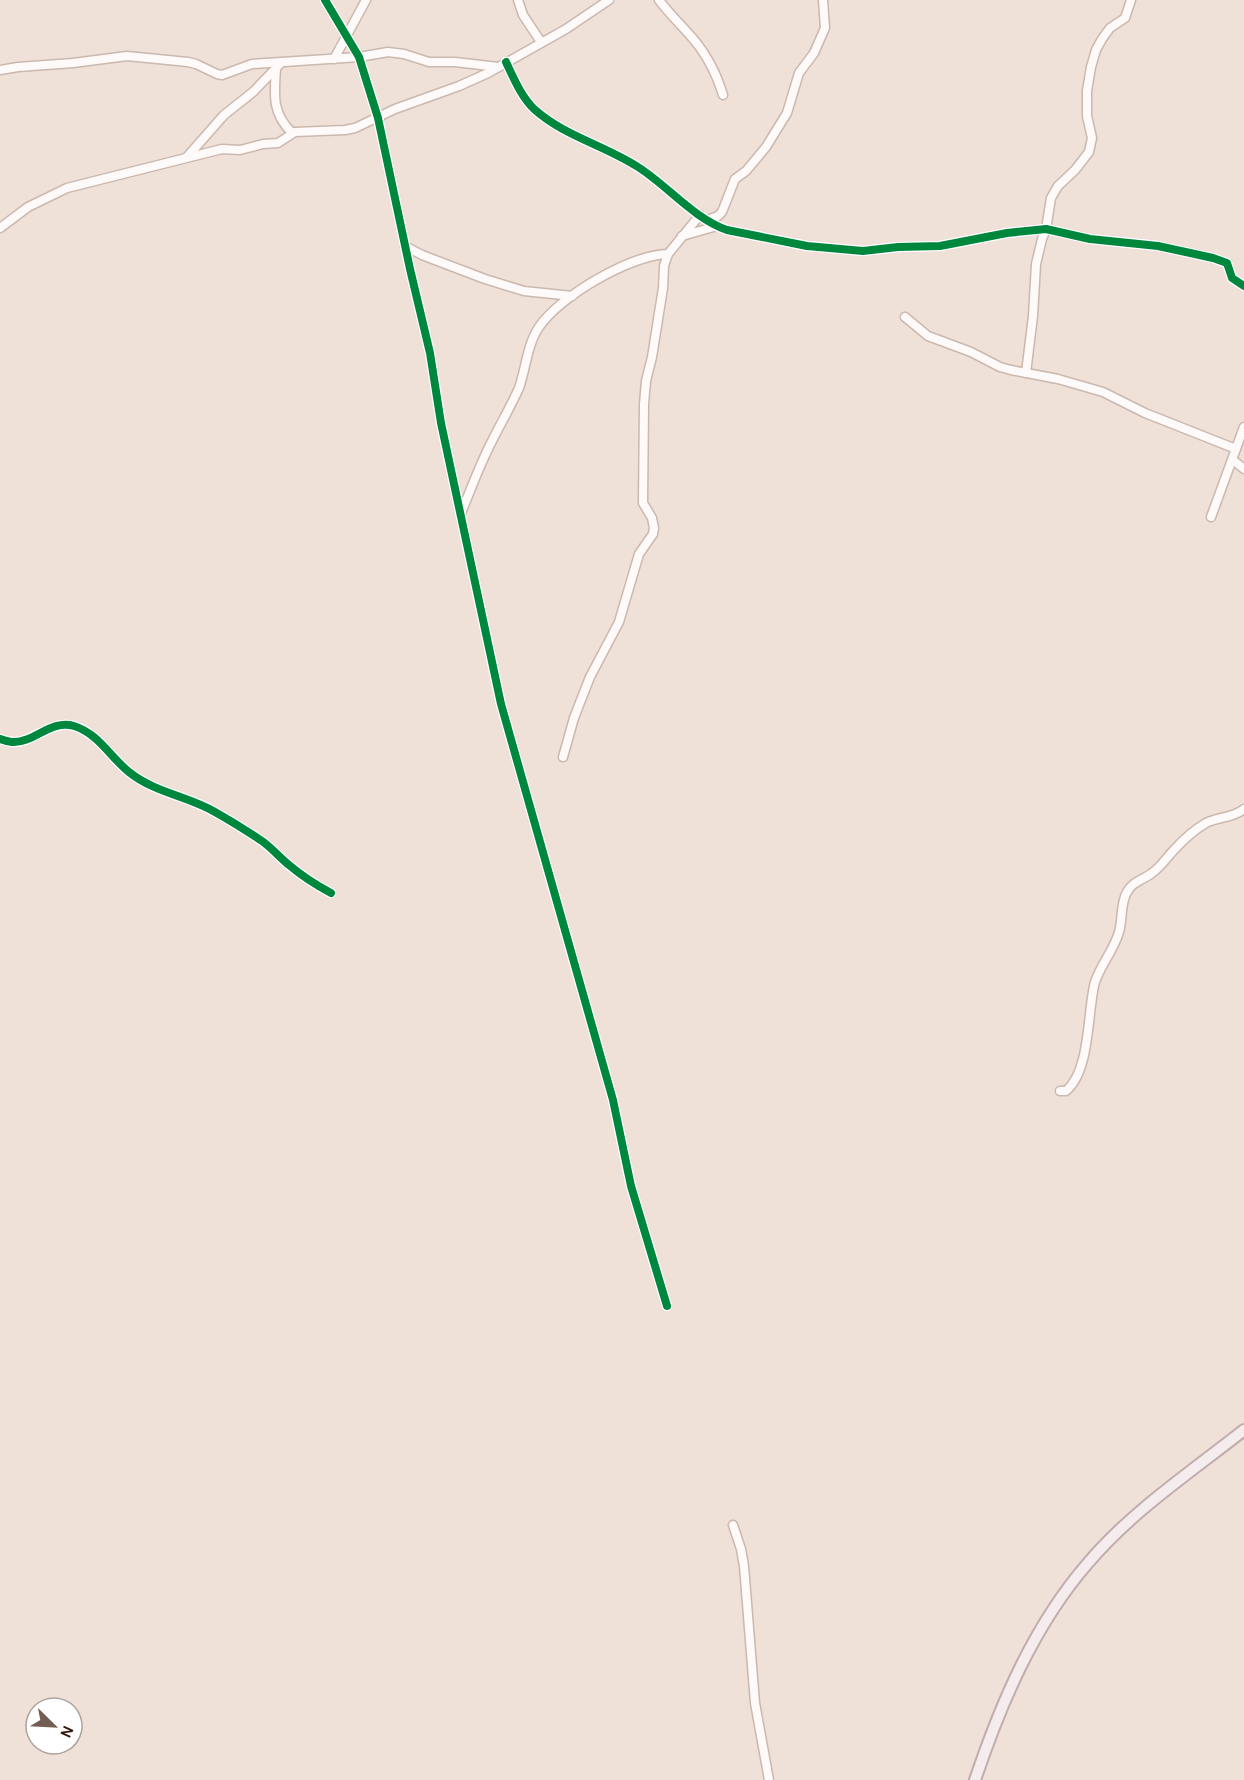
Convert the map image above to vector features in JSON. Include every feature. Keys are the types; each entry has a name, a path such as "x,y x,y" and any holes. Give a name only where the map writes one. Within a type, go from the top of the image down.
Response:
{"main road":[{"path":"975,1780 996,1723 1025,1658 1073,1581 1089,1561 1142,1510 1244,1430"}],"street":[{"path":"325,0 358,57 378,118 430,353 441,423 501,704 613,1100 631,1186 667,1306"},
{"path":"334,59 366,0"},
{"path":"518,0 523,15 541,42"},
{"path":"0,228 28,207 67,188 222,148 240,150 278,143 285,141 292,133 345,130 378,118 395,109 459,86 502,65 566,29 609,0"},
{"path":"659,0 690,34 717,77 723,95"},
{"path":"563,757 574,718 590,677 619,622 639,554 653,534 652,518 643,503 644,404 663,288 664,267 668,254 682,236 704,217 718,216 722,212 735,179 746,171 766,147 784,119 799,73 818,46 825,28 823,0"},
{"path":"1026,373 1036,264 1054,191 1082,162 1091,146 1092,138 1087,116 1087,91 1091,67 1096,50 1106,33 1125,18 1131,0"},
{"path":"0,70 127,56 188,62 222,75 252,64 278,66 388,52 404,54 429,62 502,65"},
{"path":"502,65 526,100 542,115 564,130 640,168 717,226 807,246 862,251 940,246 1007,233 1046,229 1090,238 1158,246 1214,258 1227,263 1232,278 1244,286"},
{"path":"278,66 276,107 279,118 292,133"},
{"path":"187,157 224,115 253,92 278,66"},
{"path":"682,236 717,226"},
{"path":"405,246 422,255 516,289 572,296"},
{"path":"461,513 518,388 534,335 544,321 572,296 614,271 640,259 668,254"},
{"path":"905,317 928,336 971,352 1000,367 1058,379 1103,392 1145,413 1236,449"},
{"path":"1211,517 1244,427"},
{"path":"1233,460 1244,469"},
{"path":"0,739 19,741 62,725 71,725 81,729 95,737 130,773 163,792 189,799 217,813 262,841 304,878 331,893"},
{"path":"1060,1091 1071,1086 1081,1064 1096,979 1118,934 1123,901 1128,890 1137,881 1157,869 1174,849 1200,827 1244,809"},
{"path":"733,1525 744,1566 755,1703 769,1780"}],"cycle path":[{"path":"325,0 359,57 378,118 430,353 441,423 501,704 613,1100 631,1186 667,1306"},
{"path":"506,62 525,99 534,109 558,126 638,167 703,218 727,230 807,246 863,251 940,246 1007,233 1046,229 1090,239 1158,246 1213,258 1227,263 1232,278 1244,286"},
{"path":"0,739 11,742 21,741 50,728 66,725 83,730 139,779 205,807 227,819 262,841 299,873 331,893"}]}
